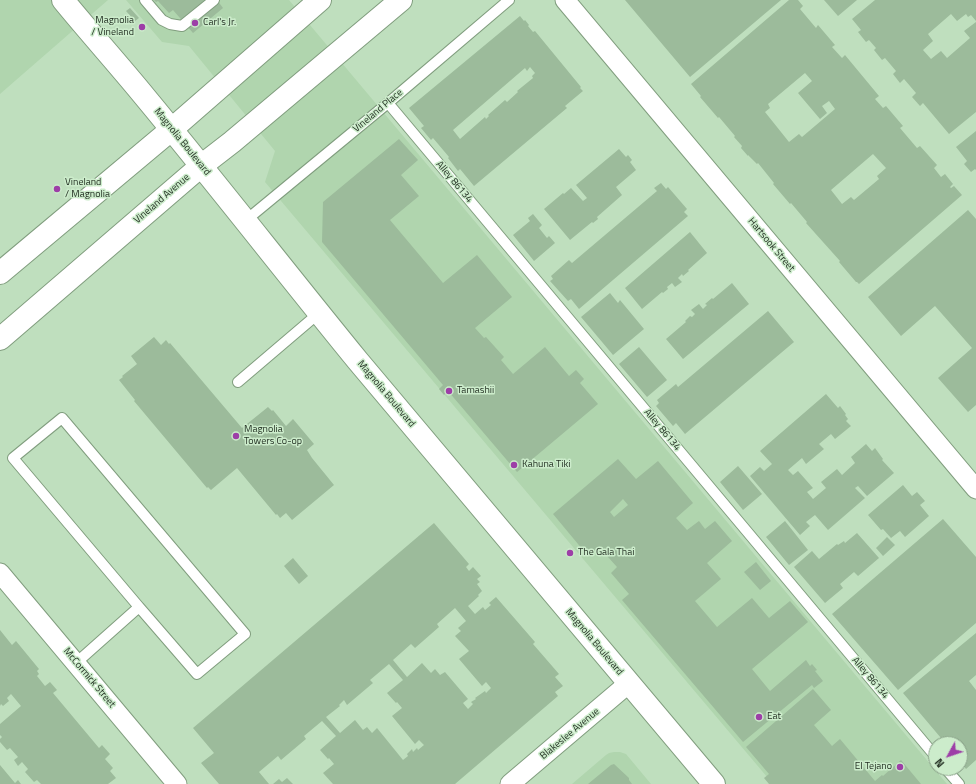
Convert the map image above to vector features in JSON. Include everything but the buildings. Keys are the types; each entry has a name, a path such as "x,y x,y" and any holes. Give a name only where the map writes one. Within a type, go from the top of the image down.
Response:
{"main road":[{"name":"Magnolia Boulevard","path":"63,0 172,129 245,222 368,373 714,784"},
{"path":"0,273 172,129 320,0"},
{"name":"Vineland Avenue","path":"0,339 201,166 232,142 401,0"}],"street":[{"name":"Hartsook Street","path":"565,0 976,489"},
{"name":"McCormick Street","path":"0,573 177,784"},
{"name":"Blakeslee Avenue","path":"510,784 629,683"}],"lane":[{"path":"145,0 162,20 170,24 182,26 214,0"},
{"name":"Vineland Place","path":"245,222 509,0"},
{"name":"Alley 86134","path":"388,103 928,747"},
{"path":"238,382 319,313"},
{"path":"62,418 245,634 197,674 139,607 13,458 62,418"},
{"path":"76,663 139,607"},
{"path":"952,776 959,784"}],"shaded area":[{"path":"0,0 108,0 0,94"},
{"path":"126,0 289,0 928,761 928,776 940,776 947,784 773,784 265,182 275,151 189,46 162,42"},
{"path":"614,752 626,754 651,784 572,784 606,755"}],"place":[{"name":"Carl's Jr.","path":"195,23"},
{"name":"Magnolia / Vineland","path":"142,27"},
{"name":"Vineland / Magnolia","path":"57,189"},
{"name":"Tamashii","path":"449,391"},
{"name":"Magnolia Towers Co-op","path":"236,436"},
{"name":"Kahuna Tiki","path":"514,465"},
{"name":"The Gala Thai","path":"570,553"},
{"name":"Eat","path":"759,717"},
{"name":"El Tejano","path":"900,767"}]}
